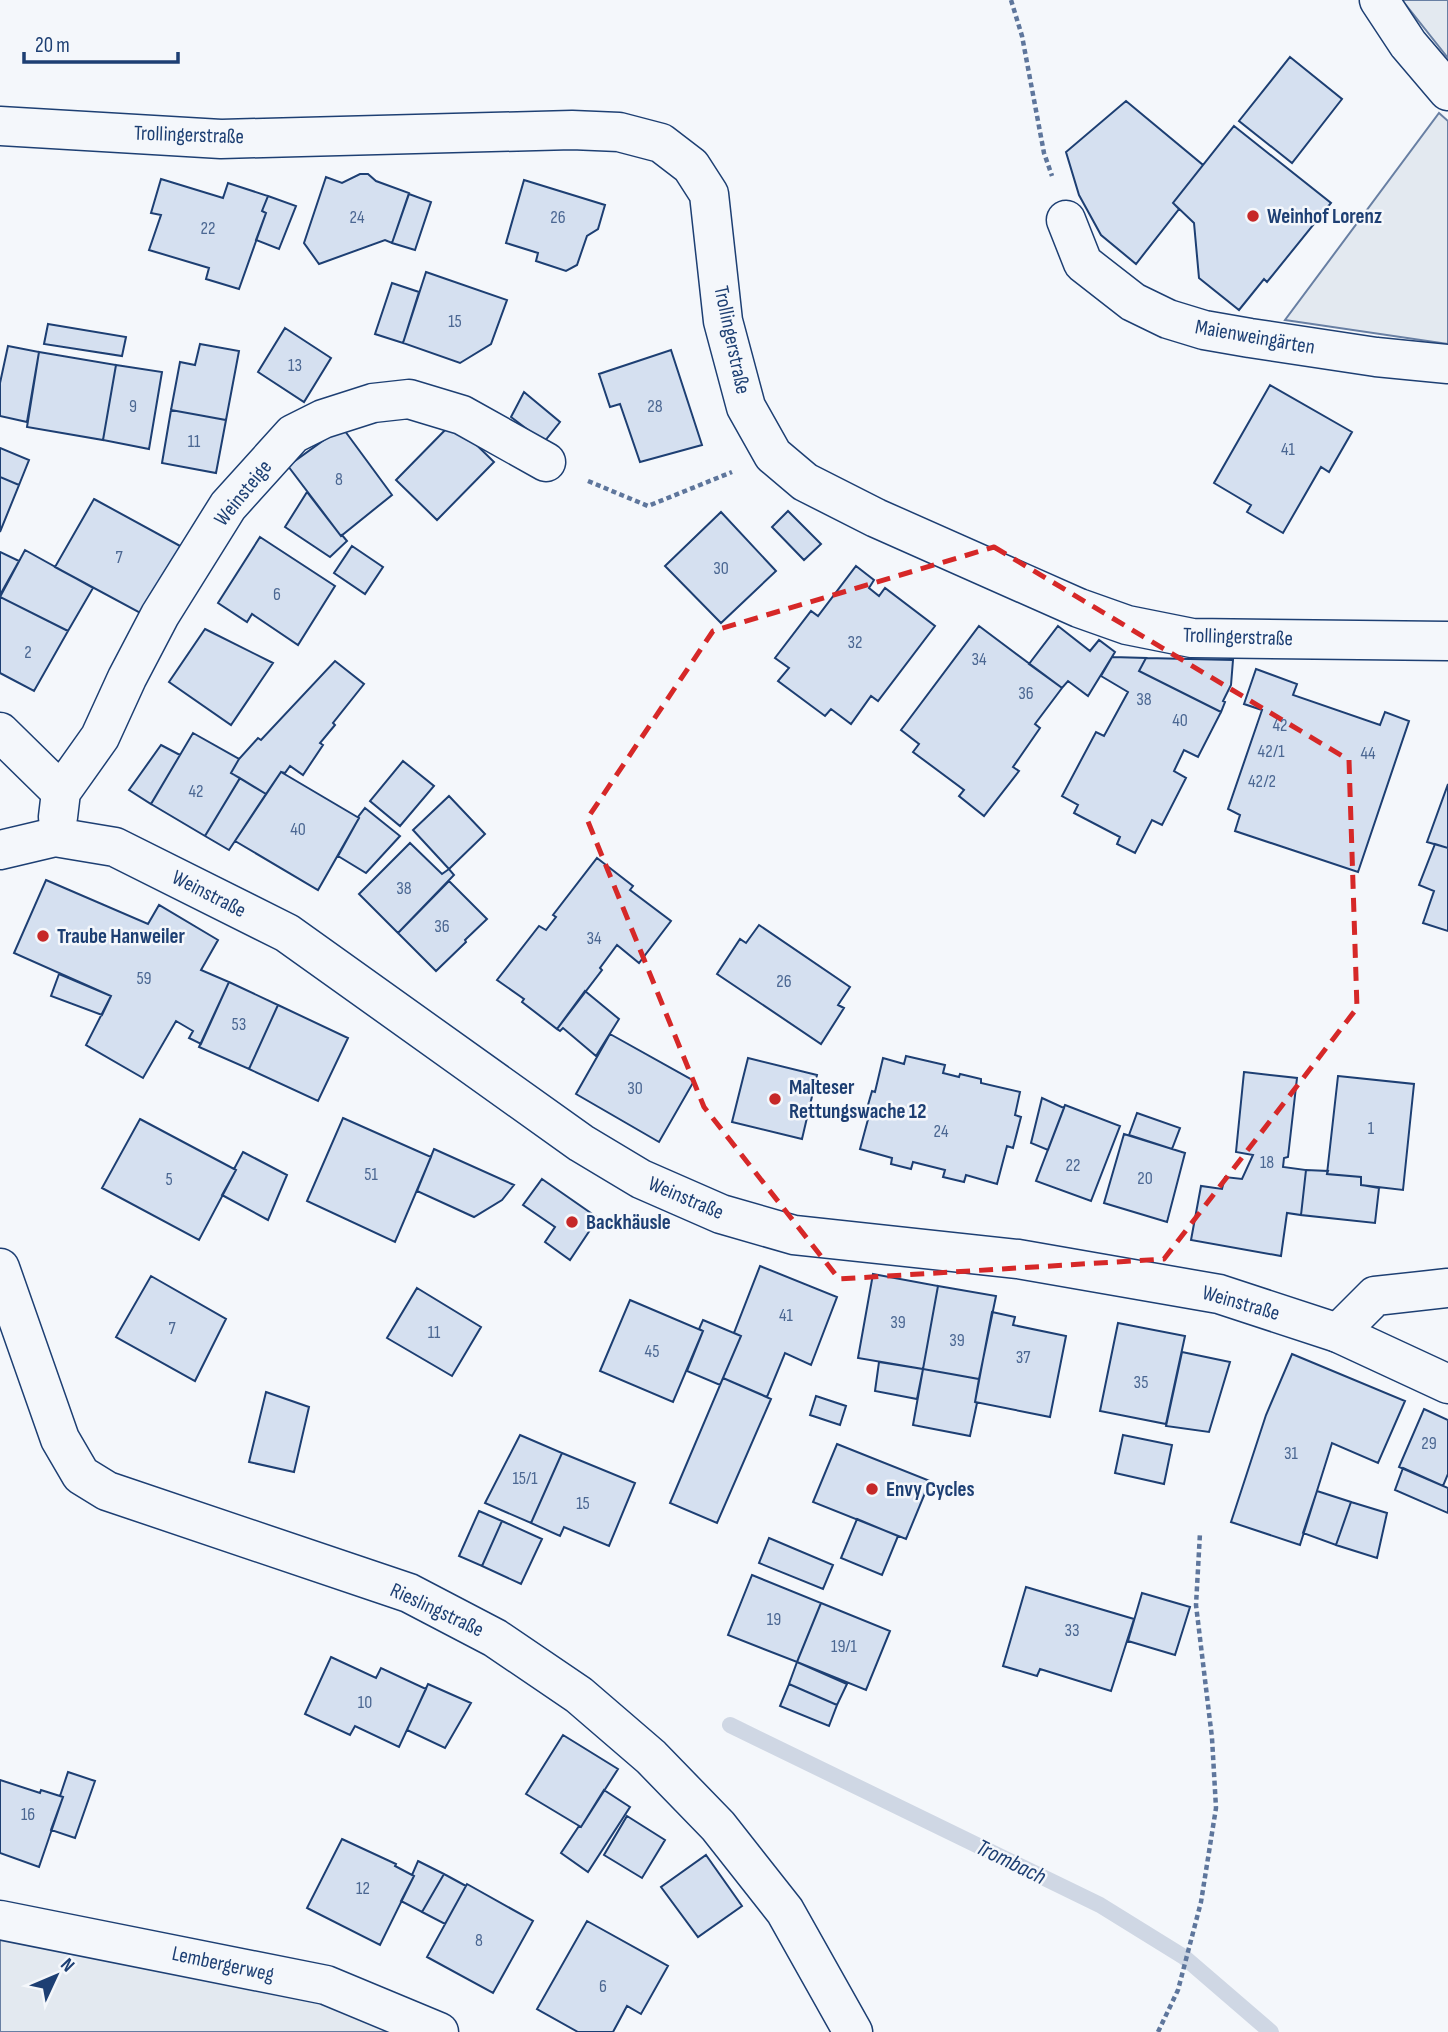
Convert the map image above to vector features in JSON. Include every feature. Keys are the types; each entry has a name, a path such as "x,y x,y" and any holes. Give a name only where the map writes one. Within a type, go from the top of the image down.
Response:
{"street":[{"path":"1379,0 1408,44 1448,91"},
{"name":"Trollingerstraße","path":"0,126 221,139 572,130 619,132 661,143 691,166 709,194 723,321 746,407 773,455 804,482 876,518 1079,608 1127,625 1192,638 1448,641"},
{"name":"Maienweingärten","path":"1066,220 1083,263 1133,302 1168,319 1227,334 1376,357 1448,364"},
{"name":"Weinsteige","path":"61,792 100,737 160,615 228,506 293,434 323,419 373,403 409,399 462,415 546,462"},
{"path":"0,732 61,792 55,837"},
{"name":"Weinstraße","path":"0,850 55,837 115,847 287,933 581,1143 641,1179 722,1214 794,1235 1018,1259 1219,1294 1338,1333 1448,1384"},
{"name":"Rieslingstraße","path":"0,1268 60,1439 81,1475 107,1492 410,1594 495,1638 579,1695 651,1757 719,1826 785,1911 853,2032"},
{"path":"1338,1333 1375,1296 1448,1288"},
{"name":"Lembergerweg","path":"0,1920 326,1985 439,2032"}],"path":[{"path":"1011,0 1022,36 1044,153 1066,220"},
{"path":"546,462 648,506 773,455"},
{"path":"1158,2032 1178,1990 1201,1902 1216,1808 1212,1738 1196,1605 1200,1533"}],"highlighted area":[{"path":"994,547 1349,760 1357,1008 1164,1259 839,1279 704,1107 587,819 713,631"}],"shaded area":[{"path":"1402,0 1448,0 1448,58"},
{"path":"1439,113 1448,121 1448,344 1285,320"},
{"path":"0,1931 322,1995 413,2032 0,2032"}],"building":[{"path":"1290,57 1342,99 1292,163 1239,121"},
{"path":"1126,101 1203,165 1173,203 1179,209 1136,264 1101,235 1079,195 1066,152"},
{"name":"Weinhof Lorenz","path":"1234,126 1331,203 1267,282 1264,279 1239,310 1199,278 1194,223 1173,203"},
{"path":"360,174 368,174 376,181 409,193 392,243 385,240 319,264 304,243 326,177 342,183"},
{"path":"161,179 223,198 228,183 268,196 262,211 266,213 239,289 206,279 209,268 149,250 161,215 151,213"},
{"path":"524,180 605,205 598,229 587,236 577,265 566,271 536,261 538,253 506,243"},
{"path":"409,194 431,202 415,250 392,243"},
{"path":"268,196 296,206 279,249 256,240 266,213 262,211"},
{"path":"426,272 507,300 491,344 460,363 403,343"},
{"path":"392,283 419,292 403,343 375,334"},
{"path":"48,324 126,337 122,356 44,344"},
{"path":"285,328 331,358 304,402 258,372"},
{"path":"200,344 239,351 226,420 171,410 180,362 195,365"},
{"path":"8,346 39,352 27,422 0,416 0,383"},
{"path":"671,350 702,445 640,462 620,404 610,407 599,374"},
{"path":"39,352 116,365 103,440 27,427"},
{"path":"116,365 162,372 149,449 103,440"},
{"path":"1270,385 1352,432 1329,472 1321,467 1283,533 1247,512 1251,505 1214,483"},
{"path":"524,392 560,422 544,442 511,417"},
{"path":"171,410 226,420 216,473 162,463"},
{"path":"453,422 494,462 437,520 396,480"},
{"path":"342,427 392,495 341,536 288,466"},
{"path":"0,448 29,460 19,485 0,477"},
{"path":"0,477 19,485 0,532"},
{"path":"307,492 347,541 330,557 285,527"},
{"path":"94,499 182,547 144,615 55,567"},
{"path":"788,511 821,544 804,560 772,527"},
{"path":"721,512 776,571 721,623 665,566"},
{"path":"260,537 335,586 298,645 252,614 247,622 218,603"},
{"path":"352,546 383,567 365,594 334,573"},
{"path":"25,550 93,588 68,631 0,597"},
{"path":"0,552 19,561 0,595"},
{"path":"856,566 874,580 869,588 879,596 885,588 935,626 878,701 871,696 851,724 831,709 825,716 778,681 789,668 775,658 811,611 818,616"},
{"path":"0,597 68,631 34,691 0,673"},
{"path":"979,626 1062,688 1035,724 1040,728 1013,767 1019,771 984,816 959,796 964,790 913,752 919,744 901,730"},
{"path":"1058,626 1090,651 1099,640 1115,652 1088,696 1068,681 1062,688 1029,664"},
{"path":"205,629 273,663 231,725 169,682"},
{"path":"1112,657 1146,658 1139,671 1221,712 1198,757 1184,750 1174,771 1186,778 1162,825 1152,820 1135,853 1117,844 1120,837 1074,813 1078,805 1062,796 1096,732 1104,736 1128,692 1101,676"},
{"path":"1146,658 1233,660 1231,685 1221,712 1139,671"},
{"path":"335,661 364,684 333,723 335,725 320,743 323,745 303,775 290,766 285,773 281,772 266,794 231,773 239,759 258,738 261,740"},
{"path":"1256,669 1297,684 1293,695 1380,725 1385,712 1409,721 1358,872 1235,831 1240,815 1228,809 1262,710 1244,704"},
{"path":"193,733 239,759 231,773 240,778 205,836 151,804"},
{"path":"161,745 180,755 151,804 129,790"},
{"path":"403,761 434,786 400,826 370,801"},
{"path":"281,772 359,818 318,890 235,841"},
{"path":"240,778 266,794 229,850 205,836"},
{"path":"1448,784 1448,848 1427,842"},
{"path":"449,796 485,834 449,869 413,830"},
{"path":"365,808 400,836 366,873 338,856"},
{"path":"410,843 442,874 449,869 454,875 398,933 359,894"},
{"path":"1435,844 1448,848 1448,931 1423,923 1434,891 1419,885"},
{"path":"597,858 633,886 630,890 671,921 639,963 617,945 600,968 602,970 557,1029 522,1002 524,999 497,980 539,926 546,930 556,917 553,915"},
{"name":"Traube Hanweiler","path":"46,880 148,924 159,905 218,940 201,970 229,982 201,1044 189,1038 193,1031 176,1021 143,1078 86,1045 111,996 14,953"},
{"path":"449,881 487,919 436,971 398,933"},
{"path":"759,925 850,987 838,1005 844,1008 821,1044 717,974 740,939 746,943"},
{"path":"59,974 111,996 102,1015 51,996"},
{"path":"229,982 278,1005 249,1069 199,1047"},
{"path":"585,991 619,1019 596,1056 563,1028 560,1031 557,1029"},
{"path":"278,1005 348,1038 318,1101 249,1069"},
{"path":"610,1034 694,1081 659,1142 576,1094"},
{"path":"906,1056 945,1065 943,1073 981,1079 981,1083 1020,1092 1015,1115 1021,1117 1013,1148 1007,1146 997,1184 966,1175 964,1182 943,1177 945,1170 913,1162 911,1169 891,1164 892,1158 860,1149 870,1112 866,1112 872,1091 875,1092 883,1058 904,1064"},
{"name":"Malteser Rettungswache 12","path":"748,1058 817,1075 802,1139 732,1122"},
{"path":"1244,1072 1297,1078 1288,1157 1284,1158 1283,1167 1306,1170 1301,1215 1287,1213 1281,1256 1191,1240 1201,1186 1222,1189 1225,1177 1242,1179 1253,1155 1236,1152"},
{"path":"1338,1076 1414,1084 1403,1190 1361,1185 1361,1177 1327,1174"},
{"path":"1042,1098 1064,1108 1048,1150 1031,1143"},
{"path":"1065,1105 1120,1126 1091,1201 1036,1181"},
{"path":"1137,1113 1180,1128 1172,1149 1129,1135"},
{"path":"343,1118 431,1157 395,1242 307,1201"},
{"path":"140,1119 236,1170 199,1240 102,1188"},
{"path":"1124,1134 1185,1153 1167,1222 1104,1203"},
{"path":"434,1149 514,1185 502,1200 474,1217 417,1191"},
{"path":"243,1152 287,1175 268,1220 222,1195"},
{"path":"1306,1170 1361,1177 1361,1185 1379,1188 1375,1223 1301,1215"},
{"name":"Backhäusle","path":"542,1179 598,1218 570,1260 545,1242 555,1227 523,1205"},
{"path":"760,1266 837,1297 811,1365 785,1353 767,1397 723,1378 741,1336 734,1333"},
{"path":"873,1274 938,1286 923,1369 858,1358"},
{"path":"151,1276 226,1319 195,1381 116,1337"},
{"path":"938,1286 996,1296 979,1379 923,1369"},
{"path":"417,1288 481,1327 452,1376 387,1338"},
{"path":"630,1300 703,1331 673,1402 600,1371"},
{"path":"992,1312 1015,1317 1013,1325 1066,1336 1050,1417 975,1402"},
{"path":"703,1320 741,1336 720,1385 687,1371 703,1331 699,1329"},
{"path":"1118,1323 1185,1336 1166,1424 1100,1411"},
{"path":"1182,1352 1230,1362 1209,1432 1166,1426"},
{"path":"1292,1354 1405,1401 1378,1463 1332,1443 1300,1545 1231,1522 1266,1415"},
{"path":"879,1362 923,1369 917,1399 875,1391"},
{"path":"923,1369 979,1379 970,1436 913,1425"},
{"path":"723,1378 771,1399 717,1523 670,1503"},
{"path":"266,1392 309,1407 294,1472 249,1462"},
{"path":"816,1396 846,1406 840,1425 810,1415"},
{"path":"1424,1409 1448,1420 1448,1474 1443,1486 1399,1467"},
{"path":"520,1435 562,1453 531,1523 485,1503"},
{"path":"1123,1435 1172,1445 1164,1484 1115,1473"},
{"path":"837,1444 930,1481 906,1539 813,1502"},
{"path":"562,1453 635,1483 609,1546 564,1527 560,1536 531,1523"},
{"path":"1403,1468 1448,1488 1448,1513 1395,1490"},
{"path":"1317,1491 1351,1502 1336,1545 1303,1533"},
{"path":"1351,1502 1387,1513 1377,1558 1336,1545"},
{"path":"479,1511 502,1521 482,1566 459,1556"},
{"path":"857,1519 898,1536 882,1575 841,1558"},
{"path":"502,1521 542,1539 521,1584 482,1566"},
{"path":"769,1538 833,1565 823,1589 759,1563"},
{"path":"752,1575 821,1603 797,1662 728,1635"},
{"path":"1026,1587 1134,1619 1111,1691 1040,1669 1037,1676 1003,1666"},
{"path":"1142,1593 1190,1607 1175,1655 1128,1641"},
{"path":"821,1603 890,1631 866,1690 797,1662"},
{"path":"331,1657 376,1678 381,1668 426,1689 399,1747 355,1726 350,1735 305,1714"},
{"path":"797,1662 847,1684 837,1705 789,1684"},
{"path":"428,1684 471,1703 445,1748 407,1730"},
{"path":"789,1684 837,1705 829,1726 780,1706"},
{"path":"563,1735 618,1769 581,1827 526,1794"},
{"path":"68,1772 95,1781 75,1838 51,1830 63,1797 60,1796"},
{"path":"0,1780 40,1793 41,1790 63,1797 39,1867 0,1853"},
{"path":"604,1790 630,1807 588,1872 561,1853"},
{"path":"627,1816 665,1840 642,1878 604,1855"},
{"path":"342,1839 396,1864 395,1866 414,1876 380,1945 307,1908"},
{"path":"706,1855 742,1906 698,1937 661,1887"},
{"path":"418,1861 444,1874 422,1912 401,1901 414,1876 412,1875"},
{"path":"444,1874 466,1886 445,1924 422,1912"},
{"path":"467,1884 533,1921 493,1993 427,1957"},
{"path":"587,1921 668,1966 641,2014 627,2006 613,2032 578,2032 537,2009"}],"waterway":[{"name":"Trombach","path":"730,1725 1100,1905 1184,1957 1271,2032"}],"place":[{"name":"Weinhof Lorenz","path":"1253,216"},
{"name":"Traube Hanweiler","path":"43,936"},
{"name":"Malteser Rettungswache 12","path":"775,1099"},
{"name":"Backhäusle","path":"572,1222"},
{"name":"Envy Cycles","path":"872,1489"}]}
